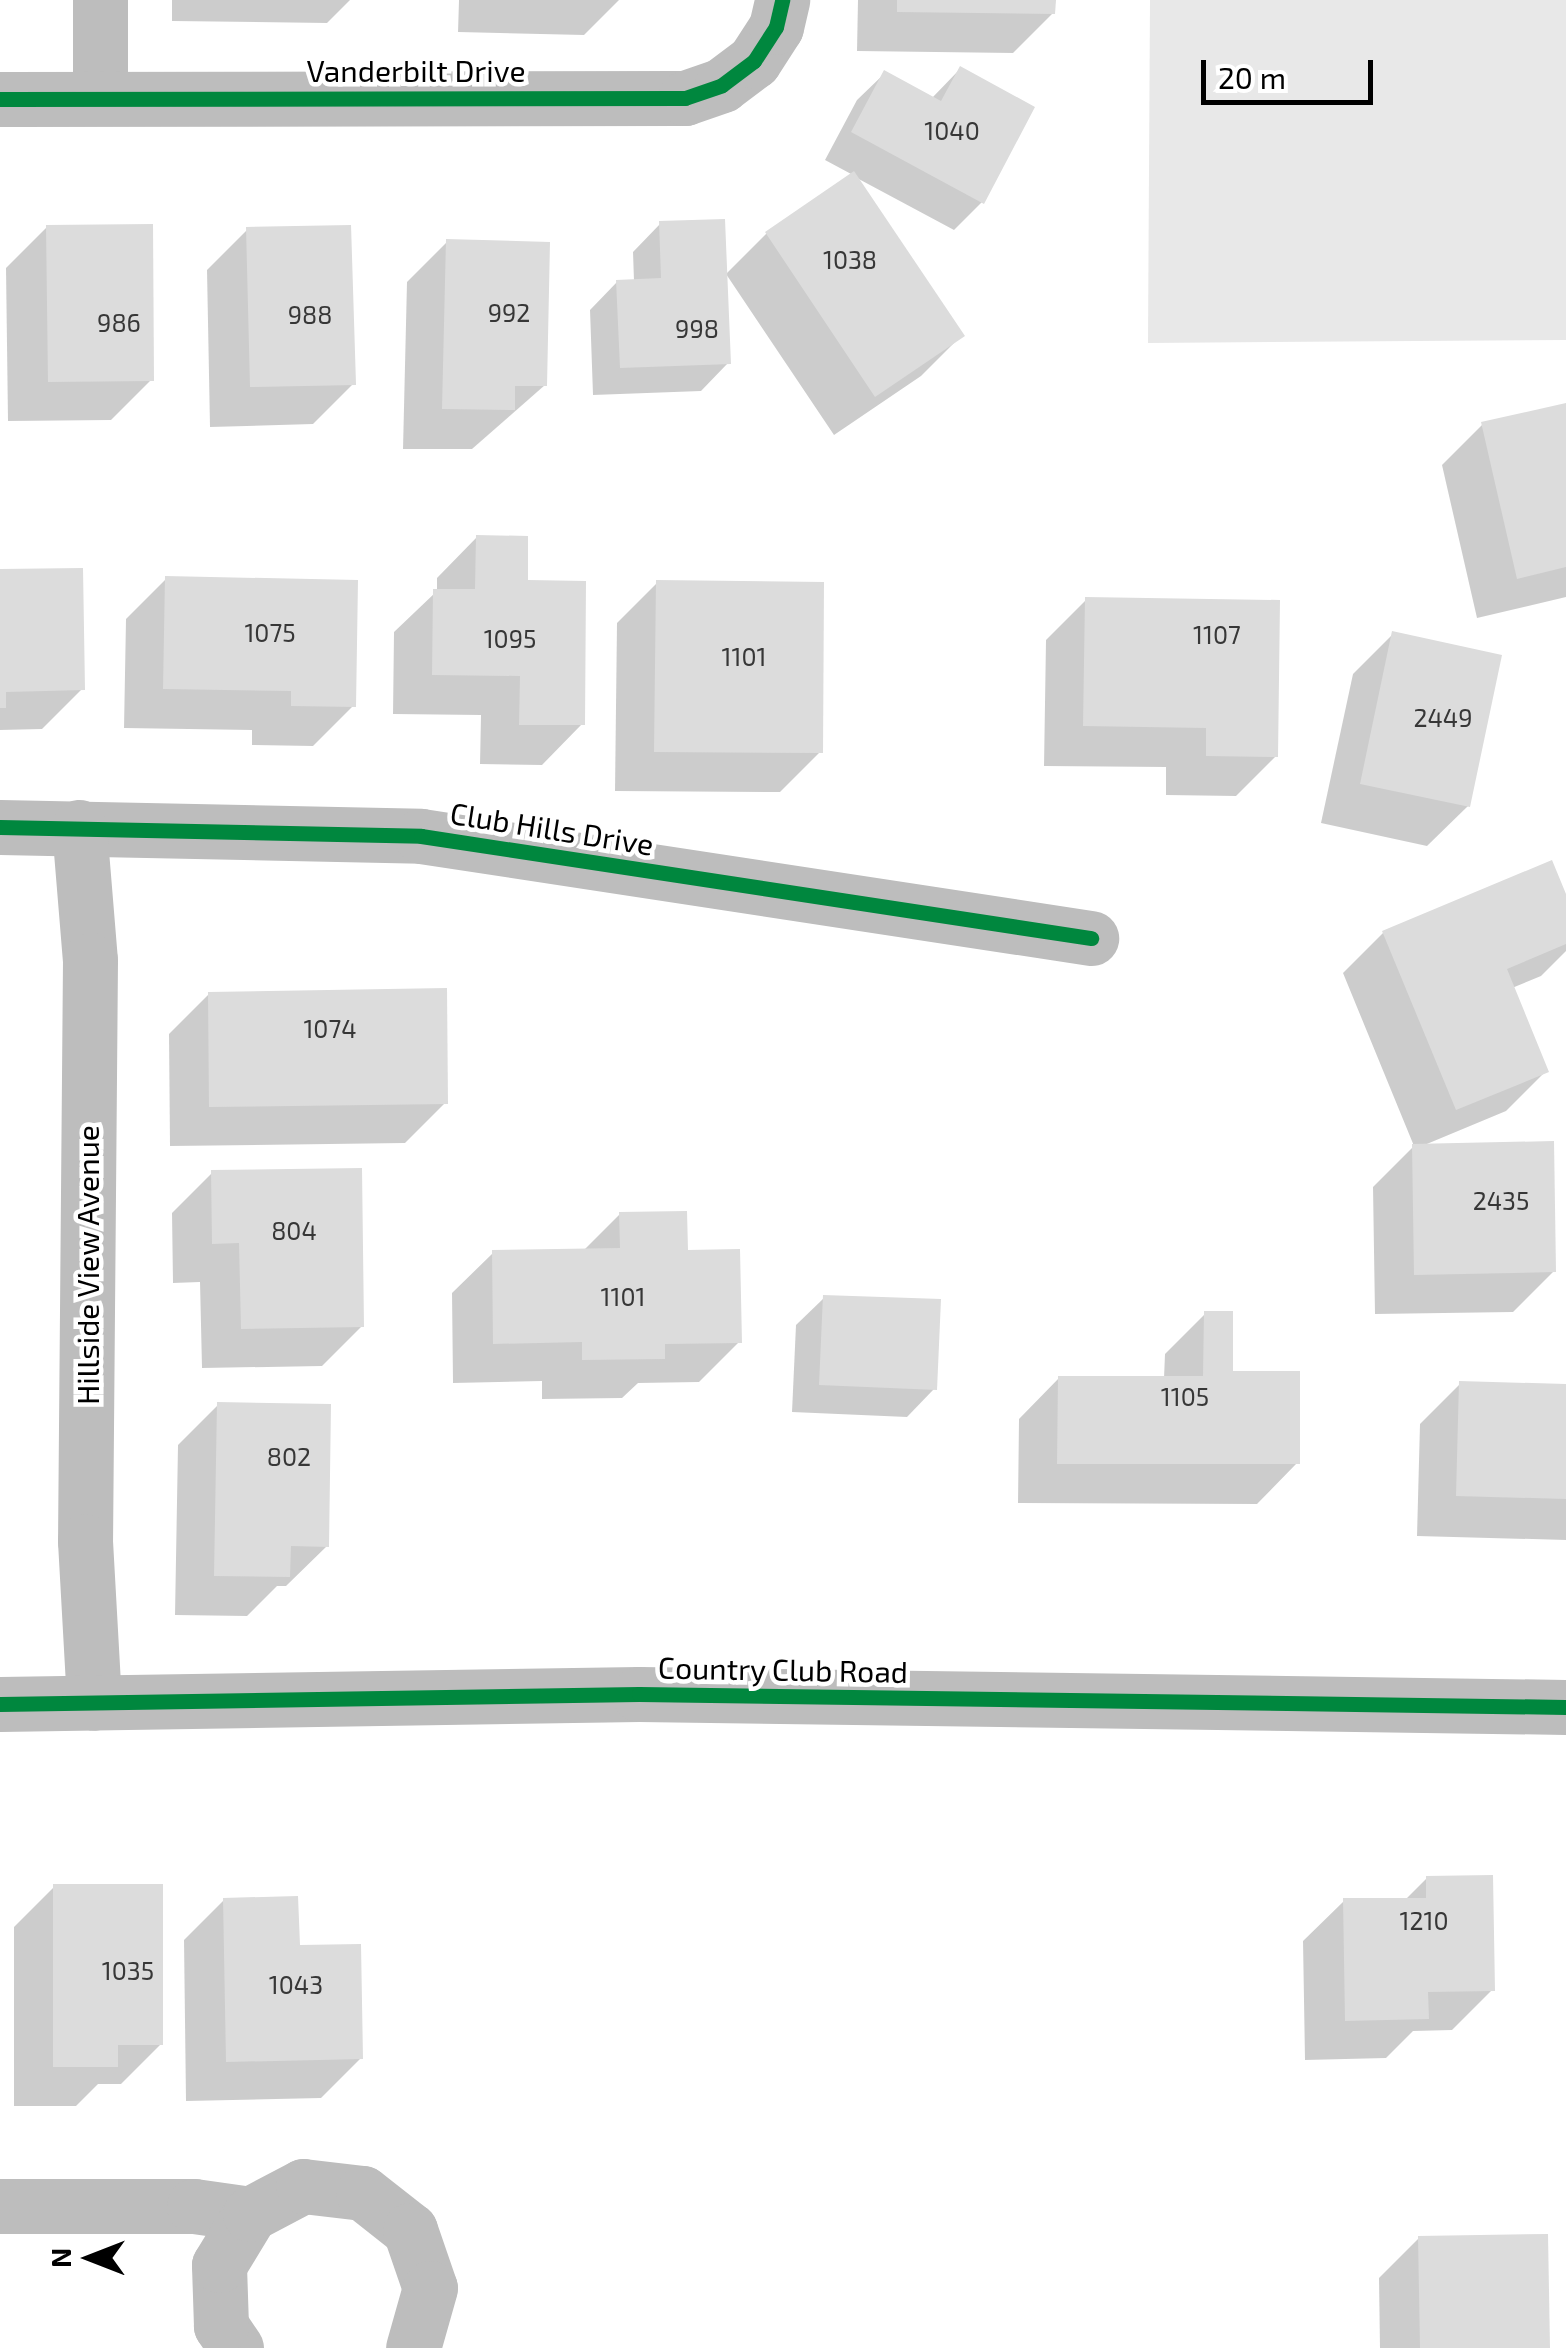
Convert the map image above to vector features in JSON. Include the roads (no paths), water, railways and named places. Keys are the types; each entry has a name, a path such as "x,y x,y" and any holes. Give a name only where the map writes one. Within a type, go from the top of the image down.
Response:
{"street":[{"path":"100,0 100,98"},
{"name":"Vanderbilt Drive","path":"0,98 685,98 722,85 754,61 776,27 782,0"},
{"name":"Hillside View Avenue","path":"79,826 90,960 85,1541 94,1703"},
{"name":"Club Hills Drive","path":"0,827 421,836 1091,938"},
{"name":"Country Club Road","path":"0,1704 639,1694 1566,1707"},
{"path":"236,2348 221,2326 219,2265 250,2214 303,2186 364,2192 410,2230 430,2288 413,2348"},
{"path":"0,2206 194,2206 250,2214"}]}
